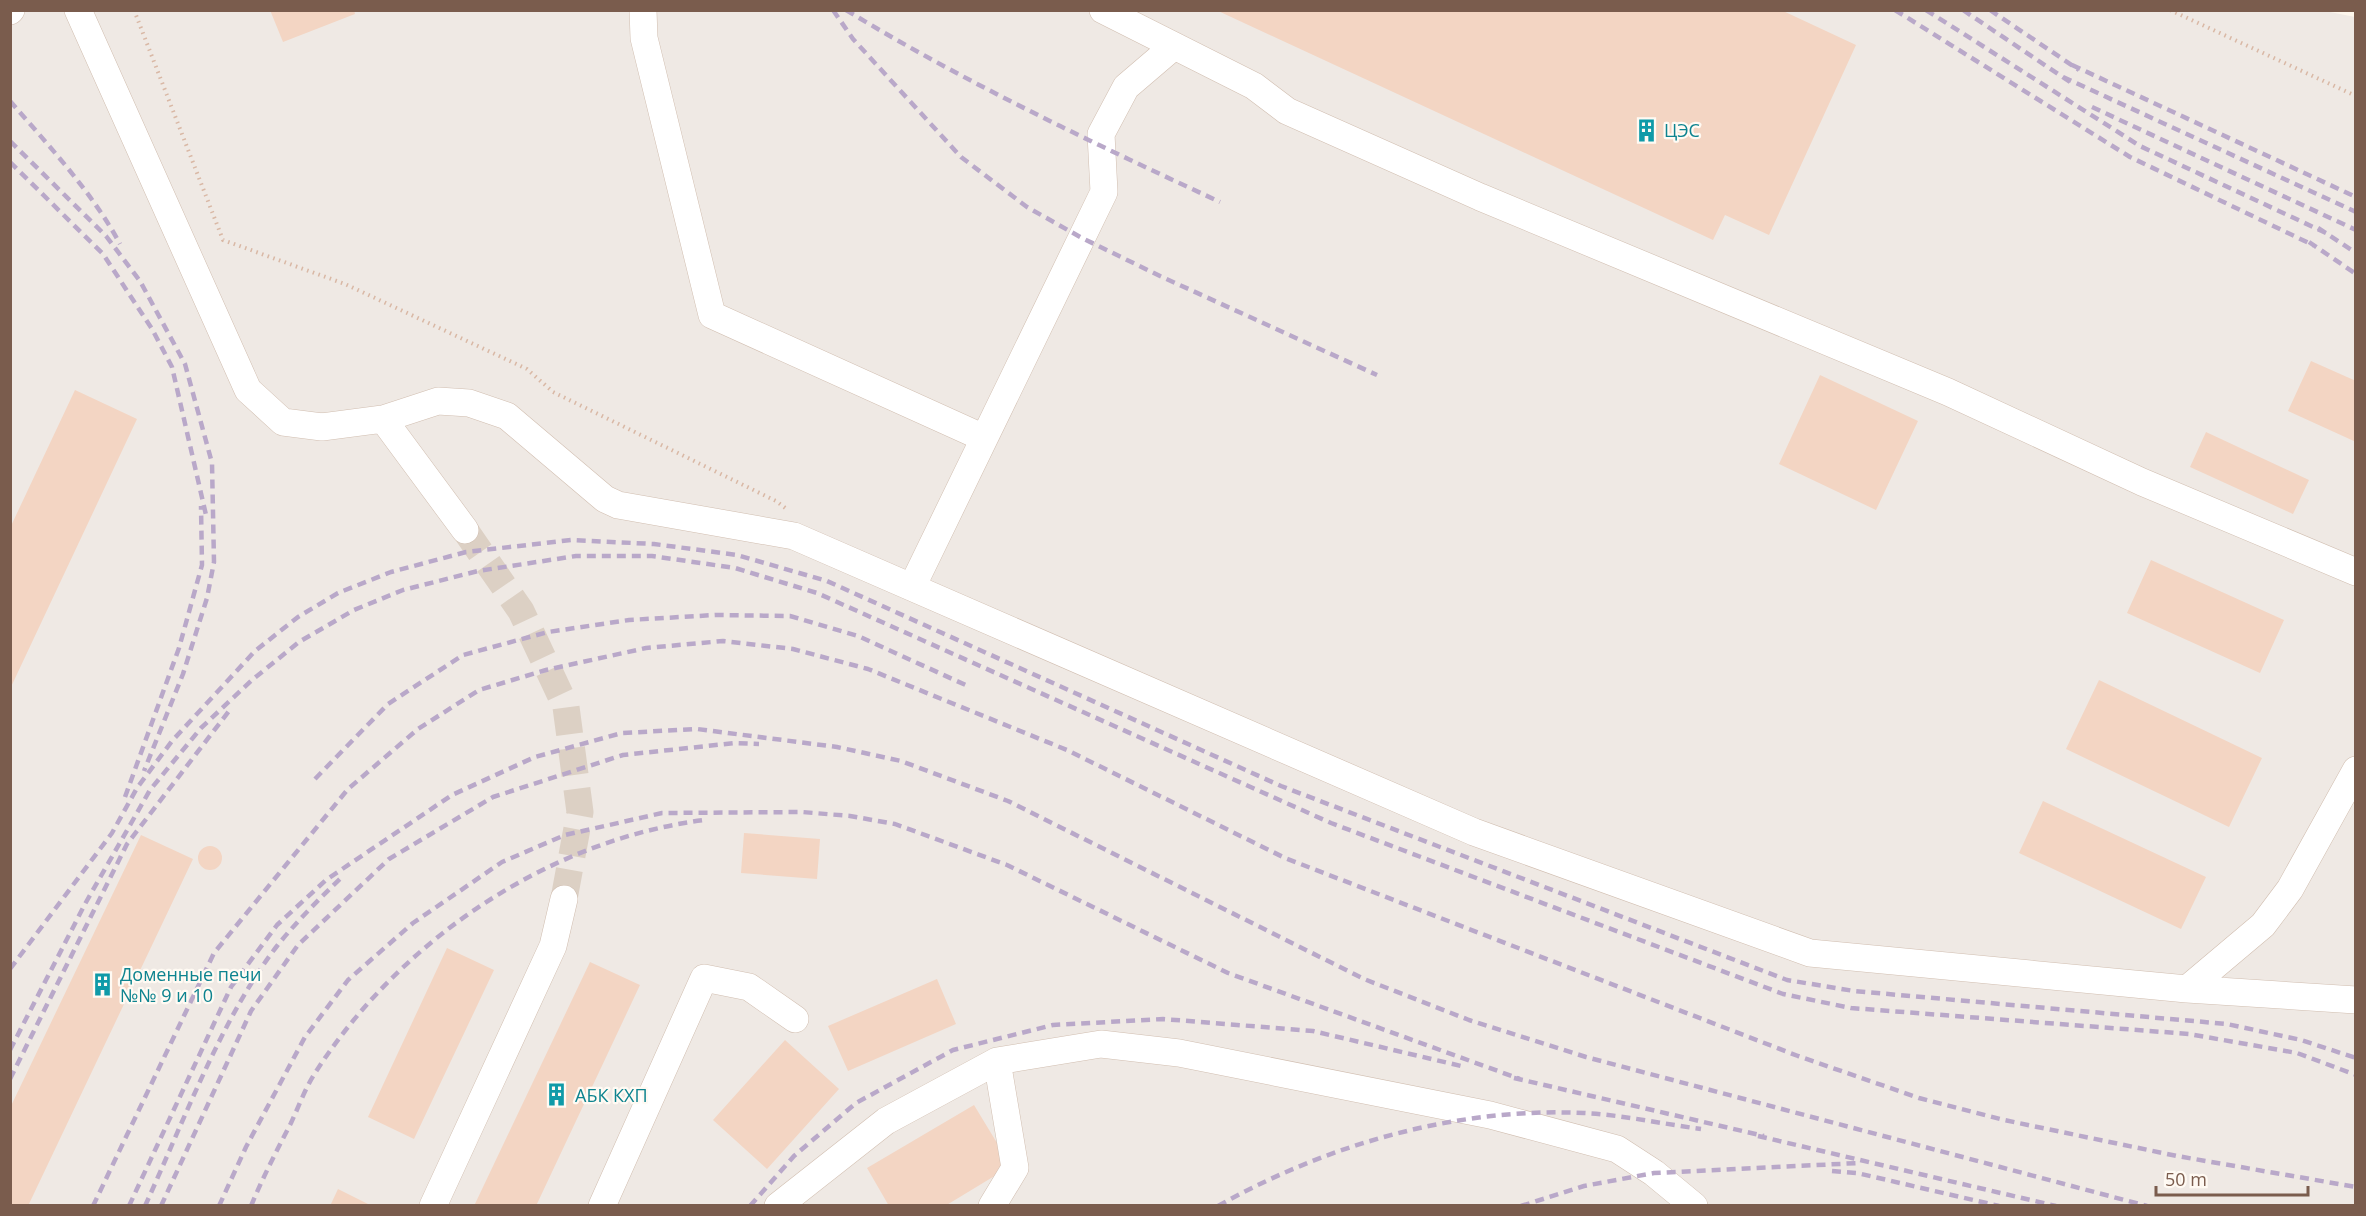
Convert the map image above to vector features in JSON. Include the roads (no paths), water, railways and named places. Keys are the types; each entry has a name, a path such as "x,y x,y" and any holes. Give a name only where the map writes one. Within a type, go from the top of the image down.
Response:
{"lane":[{"path":"78,10 248,390 283,422 322,427 383,419 438,400 469,403 507,416 605,499 618,505 794,536 1474,832 1810,952 2187,989 2355,1000"},
{"path":"643,10 644,38 712,315 984,438"},
{"path":"1103,10 1254,86 1297,116 1480,197 1948,392 2142,482 2355,572"},
{"path":"912,587 1104,192 1101,134 1125,87 1174,46"},
{"path":"383,419 465,530"},
{"path":"2187,989 2263,925 2290,889 2355,770"},
{"path":"433,1206 553,946 564,899"},
{"path":"608,1204 704,978 748,987 795,1019"},
{"path":"778,1206 886,1121 997,1061 1101,1044 1179,1053 1490,1115 1617,1149 1654,1173 1694,1206"},
{"path":"992,1206 1016,1168 997,1061"}],"tunnel":[{"path":"465,530 521,611 566,707 580,812 564,899"}],"railway":[{"path":"833,10 853,39 961,157 1027,207 1082,238 1160,276 1377,375"},
{"path":"846,10 937,62 1077,135 1220,202"},
{"path":"1895,10 2130,157 2315,246"},
{"path":"1926,10 2140,146 2326,233"},
{"path":"1963,10 2070,82"},
{"path":"1990,10 2079,70"},
{"path":"2072,65 2356,197"},
{"path":"2063,77 2356,212"},
{"path":"10,101 83,188 120,244"},
{"path":"2092,107 2356,230"},
{"path":"10,141 106,236 140,281 185,364 212,463 214,562 207,598 183,674 144,771"},
{"path":"10,162 103,254 152,329 172,367 206,515"},
{"path":"2318,228 2356,253"},
{"path":"2309,242 2356,274"},
{"path":"125,797 179,648 202,565 201,506"},
{"path":"10,969 112,833 137,788 172,741 255,651 298,617 338,593 391,572 466,552 571,540 654,544 737,555 827,581 1281,786 1787,980 1854,991 2227,1024 2301,1040 2356,1058"},
{"path":"10,1050 85,904 150,790 201,728 252,680 299,642 354,610 403,590 478,571 576,556 652,556 735,568 817,593 1331,823 1783,994 1851,1008 2189,1034 2297,1053 2356,1075"},
{"path":"315,779 388,704 463,655 548,632 629,620 715,615 790,616 858,636 970,687"},
{"path":"93,1206 214,953 348,789 418,729 479,690 546,670 646,648 723,641 793,649 868,669 1067,750 1285,858 1798,1056 1919,1098 2004,1120 2177,1156 2356,1187"},
{"path":"10,1079 127,844 229,711"},
{"path":"129,1206 231,987 277,925 326,880 452,795 535,757 622,733 697,729 837,747 901,761 1008,801 1364,979 1469,1020 1586,1057 2147,1206"},
{"path":"161,1206 251,1011 298,945 389,859 493,797 623,755 735,743 759,744"},
{"path":"219,1206 246,1147 305,1037 348,980 413,923 502,862 565,835 662,813 802,812 850,816 895,824 1007,865 1228,973 1520,1079"},
{"path":"251,1206 317,1070 352,1022 392,978 436,939 484,903 536,873 590,849 646,831 704,820"},
{"path":"145,1206 221,1038 257,974 277,946 343,876"},
{"path":"750,1206 794,1156 856,1103 953,1050 1053,1025 1163,1019 1313,1031 1461,1066"},
{"path":"1514,1078 1764,1136"},
{"path":"1218,1206 1304,1164 1395,1134 1442,1123 1489,1116 1584,1113 1701,1129"},
{"path":"1758,1136 2056,1206"},
{"path":"1521,1206 1584,1186 1654,1173 1859,1163"},
{"path":"1832,1171 1857,1173 1999,1206"}],"place":[{"name":"ЦЭС","path":"1646,130"},
{"name":"Доменные печи №№ 9 и 10","path":"102,984"},
{"name":"АБК КХП","path":"557,1095"}]}
